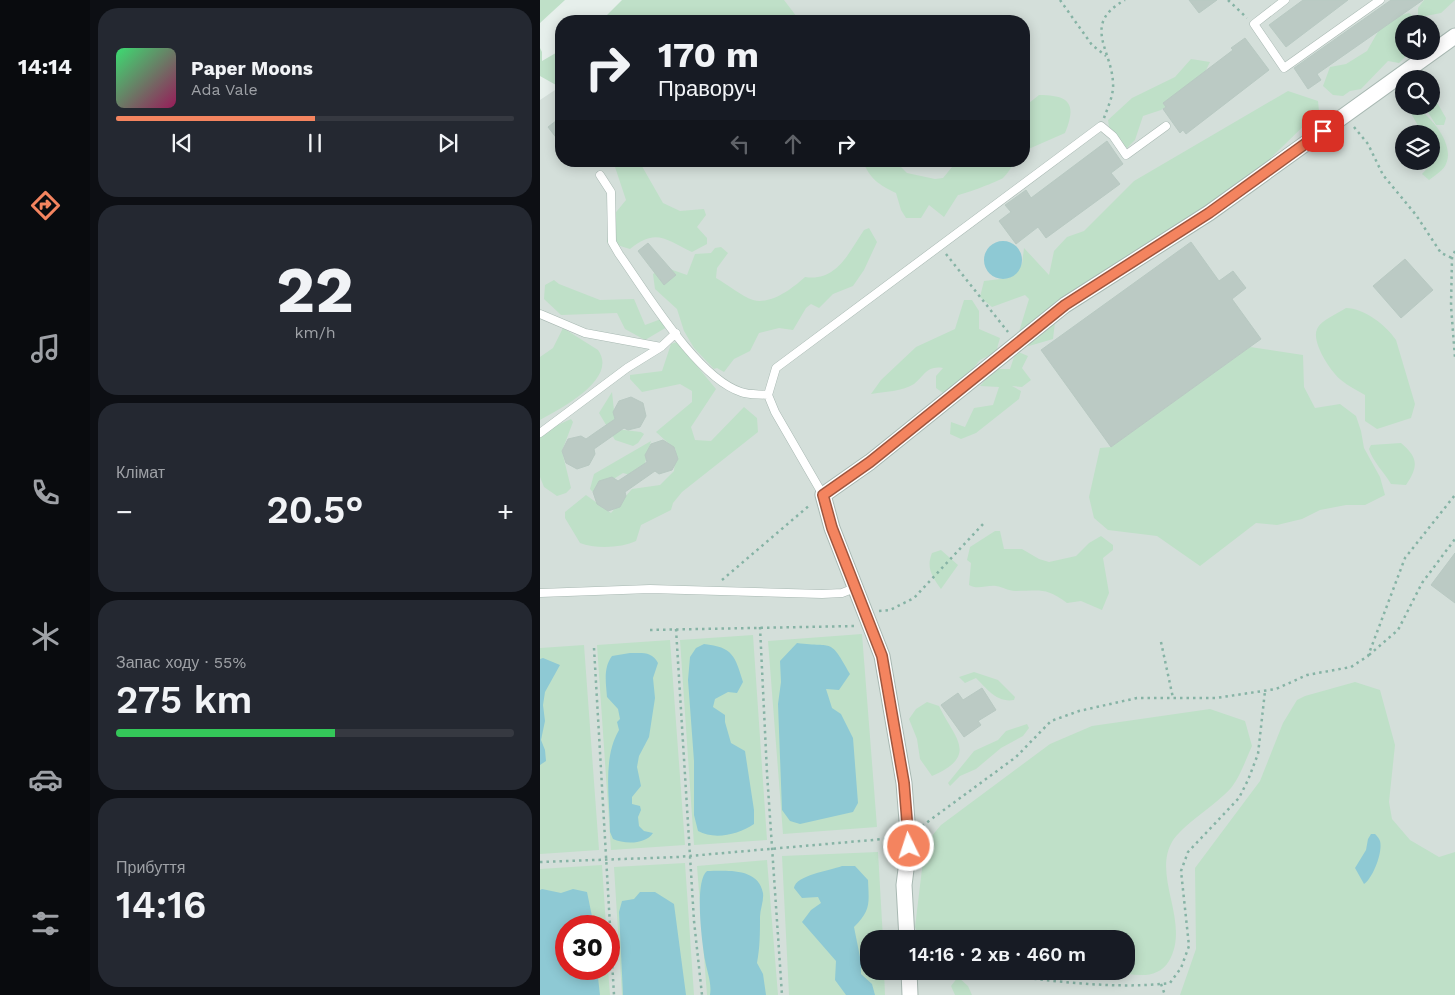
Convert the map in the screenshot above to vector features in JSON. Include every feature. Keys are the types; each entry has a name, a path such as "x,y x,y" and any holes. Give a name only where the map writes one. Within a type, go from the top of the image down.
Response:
{"street":[{"path":"906,930 904,885 908,837 904,783 884,666 832,528 823,495 870,462 1018,345 1065,305 1209,213 1455,36"},
{"path":"909,980 910,995"}],"lane":[{"path":"1285,0 1254,24 1284,68 1380,0"},
{"path":"823,495 775,412 768,395 776,368 1101,126 1113,136 1126,155 1166,126"},
{"path":"600,175 610,192 612,242 618,254 676,333 703,367 719,380 741,392 768,395"},
{"path":"540,314 585,333 661,347"},
{"path":"540,433 626,368 661,347 676,333"},
{"path":"540,593 650,589 822,594 842,593 855,588"}],"path":[{"path":"1060,0 1092,45 1108,57"},
{"path":"1101,126 1113,84 1108,57 1101,40 1104,22 1111,8 1125,0"},
{"path":"1228,0 1254,24"},
{"path":"1345,115 1368,144 1384,175 1416,215 1440,253 1452,258"},
{"path":"939,245 1018,345"},
{"path":"1455,251 1452,258 1455,358"},
{"path":"710,591 823,495"},
{"path":"1368,656 1405,558 1455,495"},
{"path":"650,630 760,627 868,620 914,598 984,523"},
{"path":"540,862 690,856 908,837 951,803 1016,757 1051,721 1080,711 1137,698 1216,698 1265,691 1276,689 1307,675 1351,667 1368,656 1398,630 1422,583 1455,539"},
{"path":"760,627 782,995"},
{"path":"676,629 690,856 702,995"},
{"path":"1161,642 1173,698"},
{"path":"594,648 608,860 614,995"},
{"path":"1062,980 1147,986 1170,983 1181,968 1190,946 1181,871 1188,852 1239,798 1248,780 1258,754 1265,691"},
{"path":"1161,984 1165,995"}],"shaded area":[{"path":"689,0 1455,0 1455,995 540,995 540,100 555,90 555,167 1030,167 1030,15 666,15"}],"green space":[{"path":"540,0 565,0 540,23"},
{"path":"622,0 784,0 795,15 607,15"},
{"path":"1424,0 1455,0 1441,13 1418,15 1418,8"},
{"path":"1395,19 1395,60 1402,60 1399,63 1388,61 1361,89 1350,91 1343,96 1333,95 1323,86 1330,67 1346,64 1367,51 1380,28"},
{"path":"540,48 542,61 555,53 555,84 540,76"},
{"path":"1191,59 1210,62 1199,84 1161,110 1143,116 1135,140 1127,148 1111,139 1108,120 1132,98 1175,77"},
{"path":"1288,91 1318,101 1319,111 1232,196 1018,335 1029,299 1025,295 992,307 980,297 984,281 1009,278 1022,264 1024,248 1049,275 1054,251 1067,237 1084,231 1134,181"},
{"path":"1039,95 1050,95 1064,99 1070,108 1069,123 1065,133 1030,148 1030,102"},
{"path":"1440,108 1446,118 1444,125 1436,125 1430,115 1440,115"},
{"path":"1412,115 1426,115 1436,125 1418,125"},
{"path":"1440,131 1447,148 1446,164 1441,171 1429,180 1422,174 1426,170 1440,170"},
{"path":"615,167 642,167 663,203 680,211 704,209 706,215 697,227 707,238 707,244 692,252 667,240 654,237 630,249 607,242 612,217 626,200"},
{"path":"866,167 901,167 907,173 935,179 943,178 952,167 1011,167 1003,178 958,195 944,217 929,205 921,218 906,218 901,210 896,193 875,180"},
{"path":"869,228 877,242 864,270 853,286 833,294 819,308 811,304 806,308 793,330 779,328 759,333 750,351 734,359 724,372 717,368 714,369 694,348 684,331 677,309 655,289 653,274 664,267 687,275 695,254 711,253 715,248 721,247 728,253 717,268 716,278 748,298 760,301 767,300 788,290 805,277 826,275 834,270 847,256 864,230"},
{"path":"554,280 559,284 600,300 634,299 645,325 661,319 667,327 645,340 625,329 617,313 561,315 544,299 545,285"},
{"path":"964,300 972,300 979,311 979,329 1000,338 996,352 980,360 953,393 943,393 936,388 936,376 943,368 938,367 926,372 910,386 899,390 871,394 881,380 916,347 955,329"},
{"path":"1346,308 1360,311 1374,318 1396,340 1415,404 1411,418 1377,429 1365,421 1365,395 1341,380 1323,356 1317,341 1317,329 1326,320"},
{"path":"1055,322 1053,339 1029,346 1022,342"},
{"path":"563,328 598,350 602,361 601,372 594,382 573,401 540,420 540,357 553,348"},
{"path":"677,342 716,389 691,427 695,440 711,441 744,407 757,418 758,432 682,492 673,503 671,510 641,525 636,541 608,547 580,543 565,518 565,512 586,495 611,513 632,489 660,485 674,471 676,450 656,432 692,402 692,391 680,384 642,392 630,379 630,375 662,371 671,344"},
{"path":"1250,347 1303,355 1304,387 1315,408 1340,404 1356,416 1364,448 1380,477 1385,495 1365,505 1346,505 1320,510 1302,519 1277,525 1256,523 1200,566 1157,536 1108,530 1094,518 1089,497 1100,448 1111,447"},
{"path":"1016,351 1028,356 1022,368 1031,380 1022,387 1012,386 1021,391 1019,399 976,433 961,439 950,434 951,422 965,427 974,408 993,405 999,387 980,386 995,369 1010,369"},
{"path":"612,392 616,429 644,434 638,443 633,446 615,440 599,413"},
{"path":"571,419 573,422 562,451 571,488 566,493 557,496 544,487 540,477 540,433"},
{"path":"651,441 641,478 623,473 593,492 590,489 594,474"},
{"path":"1401,443 1411,453 1415,463 1413,473 1406,485 1391,484 1376,463 1369,449 1371,445"},
{"path":"995,531 1000,531 1004,549 1022,549 1039,559 1049,562 1076,556 1089,543 1101,536 1113,545 1113,550 1103,558 1109,593 1102,610 1081,601 1067,603 1048,592 1013,591 996,586 979,587 969,585 971,563 967,560 970,547"},
{"path":"941,550 958,565 941,589 930,568 930,558 932,553"},
{"path":"862,634 877,827 783,834 768,641"},
{"path":"753,635 767,840 694,845 680,640"},
{"path":"670,640 685,845 611,850 597,645"},
{"path":"584,645 599,850 540,854 540,648"},
{"path":"974,672 998,680 1015,697 1014,700 997,697 988,691 976,678 965,683 959,677"},
{"path":"1355,682 1380,690 1395,745 1389,802 1392,819 1410,840 1439,857 1455,852 1455,995 1180,995 1196,949 1195,868 1260,781 1283,723 1297,700"},
{"path":"927,702 939,706 959,745 959,753 955,761 932,776 920,759 917,739 909,719 916,709"},
{"path":"1210,709 1245,721 1252,746 1234,784 1183,829 1172,842 1167,856 1166,870 1176,931 1175,946 1169,961 1164,967 1158,972 1151,974 1135,975 1135,930 916,930 915,927 925,844 941,825 1050,744 1092,726"},
{"path":"1027,724 1029,728 1023,736 1001,748 976,769 960,776 950,786 948,783 974,751 998,740 1006,731"},
{"path":"878,852 882,930 860,930 860,980 884,980 885,995 789,995 782,856"},
{"path":"767,860 778,995 707,995 697,866"},
{"path":"685,863 694,995 622,995 620,915 617,915 614,867"},
{"path":"602,865 605,915 555,915 555,980 609,980 610,995 540,995 540,869"},
{"path":"956,980 961,980 968,986 972,995 955,995 951,986"}],"water":[{"path":"1003,241 1010,242 1016,247 1021,253 1021,267 1016,273 1010,278 1003,279 996,278 990,273 985,267 984,260 985,253 990,247 996,242"},
{"path":"797,643 830,646 838,654 850,674 839,690 826,689 832,708 841,714 853,738 858,803 853,812 800,824 790,821 782,810 778,704 781,682 780,661"},
{"path":"704,644 714,645 727,650 735,659 743,682 737,693 728,692 715,699 713,707 725,715 731,743 745,751 754,810 754,824 741,831 719,836 704,834 698,831 694,815 694,761 688,680 690,657 696,648"},
{"path":"643,653 653,656 658,663 653,678 655,698 649,737 639,756 637,767 641,786 632,797 632,804 640,806 641,810 638,817 639,826 644,831 653,833 645,840 623,842 613,839 610,832 608,780 610,754 619,730 617,722 620,719 618,709 607,697 606,676 607,666 612,656"},
{"path":"543,658 560,665 545,692 543,705 545,721 541,740 545,750 546,761 540,765 540,659"},
{"path":"1371,834 1375,834 1381,846 1374,871 1364,884 1355,868 1366,850"},
{"path":"842,866 855,866 868,880 868,906 854,927 860,957 860,980 868,980 872,984 875,995 846,995 835,980 836,961 802,922 811,910 821,903 818,897 802,898 794,888 801,880"},
{"path":"707,871 740,872 755,879 760,885 763,896 757,963 763,974 766,995 710,995 710,982 704,952 700,913 701,887 703,877"},
{"path":"573,889 587,892 592,915 555,915 555,980 598,980 600,995 540,995 540,890 561,893"},
{"path":"640,892 655,892 674,904 686,995 623,995 619,912 622,901 634,899"}],"building":[{"path":"1189,0 1217,0 1199,13"},
{"path":"1303,0 1348,0 1286,47 1269,25"},
{"path":"1391,0 1423,0 1402,15 1395,15 1395,20 1317,74 1321,80 1308,89 1294,68"},
{"path":"1245,38 1269,70 1186,134 1183,130 1180,133 1163,109 1166,107 1163,103 1233,50 1231,48"},
{"path":"555,122 555,136 548,127"},
{"path":"1107,141 1123,164 1111,173 1120,184 1046,238 1038,227 1016,244 999,221 1011,212 1005,205 1026,190 1031,198"},
{"path":"1191,242 1219,281 1233,271 1246,288 1232,299 1261,339 1111,447 1041,350"},
{"path":"648,243 676,275 664,285 638,251"},
{"path":"1405,259 1433,290 1401,318 1373,286"},
{"path":"631,397 643,403 646,416 640,427 628,430 624,428 594,449 595,454 589,465 577,469 566,463 562,451 568,439 581,436 586,439 615,419 613,412 619,401"},
{"path":"663,440 674,447 678,459 672,470 659,474 655,471 625,492 626,496 620,507 608,511 597,504 593,492 599,481 612,477 618,481 647,462 645,455 651,444"},
{"path":"1455,553 1455,603 1431,585"},
{"path":"982,688 996,710 978,721 981,725 964,737 941,705 958,693 963,700"}],"route":[{"path":"909,846 904,783 882,656 832,528 823,495 870,462 1065,305 1209,213 1323,131"}]}
